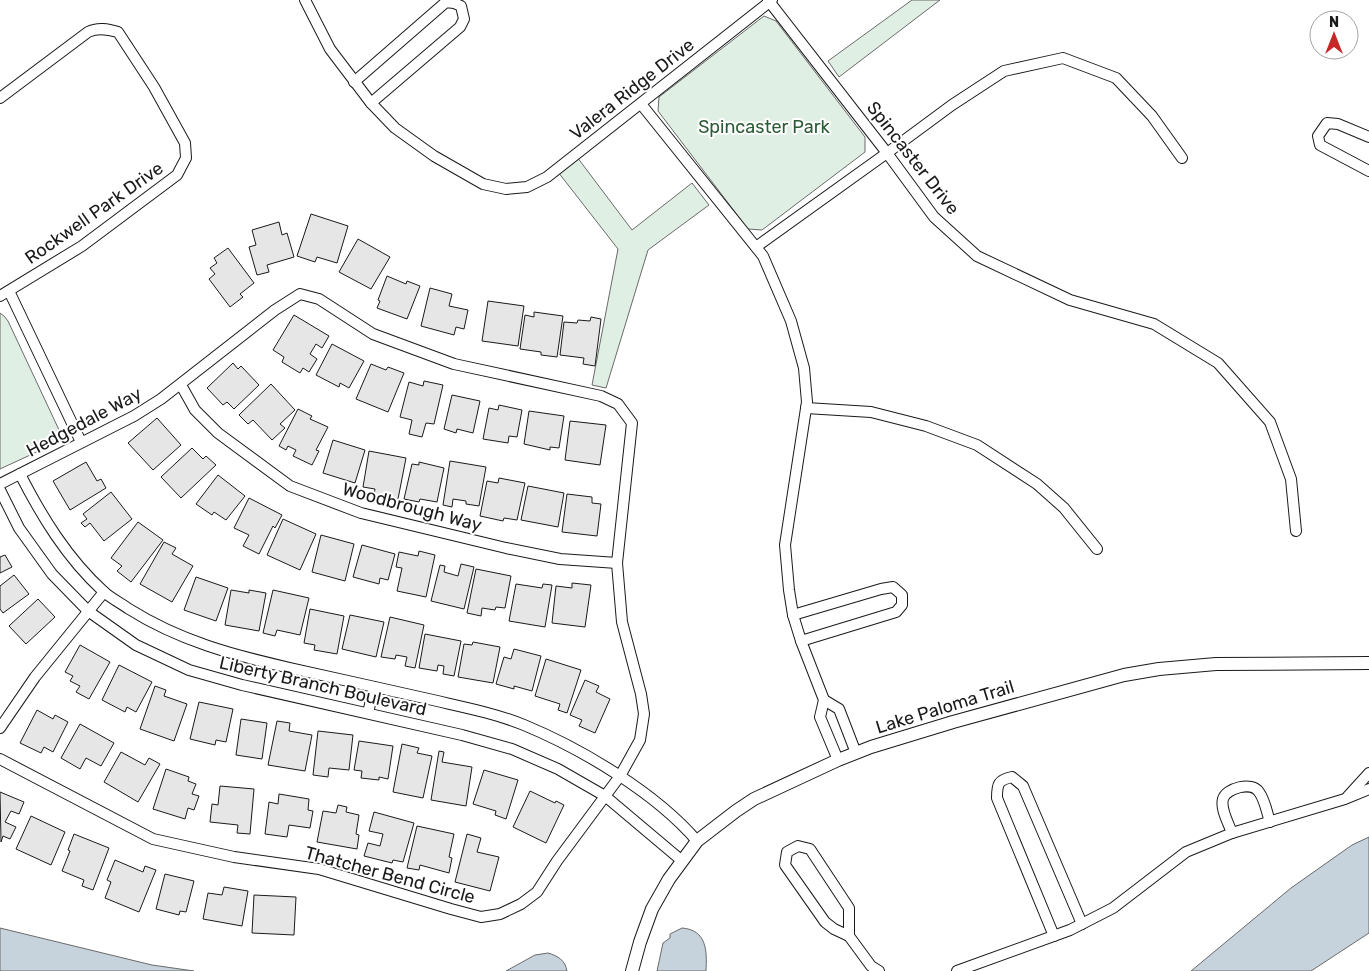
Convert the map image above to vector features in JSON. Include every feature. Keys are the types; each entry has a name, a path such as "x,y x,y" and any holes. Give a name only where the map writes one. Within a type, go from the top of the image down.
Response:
{"street":[{"path":"305,0 330,49 354,82 371,103 460,27 464,19 461,6 446,2 354,82"},
{"name":"Valera Ridge Drive","path":"371,103 395,128 434,156 483,184 506,189 527,187 547,177 770,1"},
{"name":"Spincaster Drive","path":"770,1 934,217 977,256 1070,300 1154,324 1218,363 1270,422 1291,479 1296,531"},
{"name":"Rockwell Park Drive","path":"0,98 88,32 94,29 118,32 154,87 185,143 186,158 177,175 82,246 5,294"},
{"path":"756,247 952,104 1004,71 1063,58 1116,78 1152,116 1182,158"},
{"path":"641,104 763,256 791,320 804,368 806,408 785,545 789,590 793,615 801,641 824,700 820,717 838,760"},
{"path":"1369,138 1338,124 1327,123 1318,136 1320,145 1369,171"},
{"path":"5,294 81,442"},
{"name":"Hedgedale Way","path":"0,484 134,416 181,385 275,310 300,294 319,299 373,334 454,364 601,396 618,404 632,423 617,563"},
{"name":"Woodbrough Way","path":"181,385 195,410 218,433 290,486 360,513 506,548 560,559 617,563"},
{"path":"806,408 871,412 926,426 977,445 1037,484 1064,508 1097,549"},
{"name":"Liberty Branch Boulevard","path":"20,474 41,515 71,558 104,592 151,623 198,644 249,659 469,708 523,725 570,747 620,776 688,830 697,841"},
{"name":"Liberty Branch Boulevard","path":"0,490 19,528 52,574 88,611 136,645 189,670 242,685 462,735 512,749 558,769 605,796 681,860"},
{"name":"Thatcher Bend Circle","path":"0,759 154,838 234,857 319,869 481,917 500,914 521,904 537,892 557,861 620,776 640,740 644,714 641,694 622,622 617,563"},
{"path":"793,615 880,589 893,587 902,595 902,605 896,612 801,641"},
{"path":"0,728 36,677 104,592"},
{"name":"Lake Paloma Trail","path":"631,970 652,909 681,860 697,841 736,810 754,799 838,760 870,747 953,722 1124,675 1159,669 1216,664 1369,663"},
{"path":"368,713 374,687"},
{"path":"824,700 839,710 856,753"},
{"path":"1346,799 1369,773"},
{"path":"1054,936 997,798 997,786 1003,779 1012,777 1023,786 1082,924"},
{"path":"1232,833 1222,805 1223,798 1227,792 1245,786 1254,787 1260,792 1270,822"},
{"path":"957,971 1054,936 1113,908 1186,852 1232,833 1346,799 1369,789"},
{"path":"849,936 848,908 810,849 798,846 787,852 785,865 824,922 849,936 871,966 879,971"}],"green space":[{"path":"912,0 940,0 839,77 828,61"},
{"name":"Spincaster Park","path":"764,16 776,21 865,137 865,152 762,230 748,229 658,111 659,97"},
{"path":"577,157 632,230 692,183 709,205 648,250 606,388 592,385 618,249 558,172"},
{"path":"0,313 8,321 60,432 59,438 54,444 0,469"}],"shaded area":[{"path":"1369,837 1369,933 1311,971 1191,971 1291,888 1352,845"},
{"path":"0,928 152,965 194,971 0,971"},
{"path":"682,928 690,930 701,937 705,949 706,971 657,971 663,943 670,938 670,934"},
{"path":"548,953 560,959 565,964 567,971 506,971 535,955"}],"building":[{"path":"311,214 348,226 337,263 317,257 315,262 297,256"},
{"path":"279,222 282,235 287,233 294,257 267,265 269,272 257,275 249,247 256,245 252,230"},
{"path":"358,239 390,257 371,289 339,272"},
{"path":"228,248 254,283 240,294 243,297 230,307 209,279 215,274 210,268 217,263 214,258"},
{"path":"387,276 406,284 407,281 420,286 407,319 377,308"},
{"path":"430,288 452,294 449,306 468,310 464,329 456,327 454,335 421,326"},
{"path":"488,301 524,306 518,346 482,341"},
{"path":"534,312 563,316 557,357 541,355 541,352 520,349 525,315 534,317"},
{"path":"294,315 329,336 322,348 316,344 310,354 317,359 309,372 303,368 300,373 282,362 284,357 273,350"},
{"path":"591,317 601,319 595,366 583,364 584,358 560,355 564,322 590,321"},
{"path":"332,344 364,361 349,388 340,383 339,387 316,375"},
{"path":"233,363 238,369 241,366 259,385 234,409 227,402 223,405 207,388"},
{"path":"371,364 386,370 388,367 404,373 388,412 356,399"},
{"path":"424,381 443,385 434,424 426,423 422,437 409,434 412,420 400,417 409,382 423,386"},
{"path":"271,384 295,410 280,424 285,428 272,440 253,420 248,424 239,415"},
{"path":"452,395 480,401 473,433 457,429 456,433 444,429"},
{"path":"499,405 522,410 517,437 509,436 508,443 483,439 489,408 498,410"},
{"path":"298,409 312,416 310,419 328,427 316,450 319,451 312,465 293,456 296,450 288,446 286,450 279,446"},
{"path":"529,411 564,416 559,448 550,447 550,450 524,444"},
{"path":"157,418 181,445 153,470 128,443"},
{"path":"570,421 606,425 600,465 565,460"},
{"path":"333,440 365,450 355,483 323,473"},
{"path":"192,448 203,459 206,456 216,465 181,498 161,477"},
{"path":"369,451 406,458 398,499 374,495 375,489 363,487"},
{"path":"450,461 486,467 479,506 453,499 452,507 443,505"},
{"path":"86,462 97,481 101,479 106,488 70,510 53,481"},
{"path":"419,462 444,468 437,502 420,499 419,502 404,499 412,464 419,465"},
{"path":"218,475 245,496 226,520 214,512 212,515 196,504"},
{"path":"499,478 525,483 517,520 504,518 503,521 480,516 487,481 498,483"},
{"path":"528,486 564,493 558,527 521,520"},
{"path":"111,492 132,519 104,541 90,523 85,527 81,523 87,519 83,514"},
{"path":"567,494 592,497 592,503 601,504 597,536 562,532"},
{"path":"249,498 282,515 275,528 273,526 259,554 243,546 249,535 234,528"},
{"path":"283,519 316,534 300,570 267,555"},
{"path":"138,522 163,540 131,582 117,571 122,566 111,558"},
{"path":"321,535 354,544 345,581 312,572"},
{"path":"164,542 176,548 172,554 193,566 172,602 140,584"},
{"path":"362,545 395,554 388,580 380,578 379,584 353,577"},
{"path":"419,551 435,555 426,597 397,591 402,568 396,567 399,552 418,556"},
{"path":"5,555 12,567 0,573 0,557"},
{"path":"461,564 474,567 464,609 431,601 440,565 445,566 444,572 458,576"},
{"path":"476,569 511,576 505,608 496,607 495,610 482,608 481,616 467,613"},
{"path":"14,575 29,594 3,613 0,609 0,586"},
{"path":"196,577 228,588 216,621 184,610"},
{"path":"572,583 591,585 585,627 552,623 556,586 572,588"},
{"path":"516,584 542,588 543,584 552,585 545,627 509,621"},
{"path":"231,590 249,593 249,590 266,593 259,631 225,625"},
{"path":"273,590 309,598 300,635 277,630 275,636 263,633"},
{"path":"38,599 55,617 26,644 9,626"},
{"path":"310,609 344,616 337,654 314,650 315,645 304,643"},
{"path":"350,615 384,622 376,657 342,649"},
{"path":"390,617 424,625 415,668 405,666 407,657 396,655 395,659 381,657"},
{"path":"425,634 461,641 454,676 443,674 444,666 438,665 437,671 419,668"},
{"path":"473,642 500,647 493,683 458,677 464,644 472,645"},
{"path":"80,645 110,662 89,699 76,692 80,686 70,681 73,676 65,672"},
{"path":"514,649 541,656 532,691 496,684 504,657 511,659"},
{"path":"546,659 581,670 567,713 558,710 560,704 535,696"},
{"path":"119,665 152,682 136,712 127,707 125,712 102,700"},
{"path":"585,680 599,686 596,692 610,699 595,733 579,726 582,720 570,715"},
{"path":"155,686 166,690 164,696 187,704 174,741 140,729"},
{"path":"199,702 233,709 226,742 216,740 215,745 190,739"},
{"path":"37,710 53,719 55,715 68,722 53,752 44,747 41,753 20,743"},
{"path":"241,719 267,723 262,759 236,755"},
{"path":"277,721 290,723 289,731 312,735 305,771 268,765"},
{"path":"80,724 114,743 101,766 86,758 80,769 61,758"},
{"path":"318,731 353,735 349,770 329,768 328,777 313,775"},
{"path":"359,741 393,746 388,779 379,777 379,780 361,778 362,771 354,770"},
{"path":"402,744 419,748 417,753 432,756 423,798 393,792"},
{"path":"439,751 444,752 442,762 472,767 466,806 431,800"},
{"path":"121,752 145,765 149,758 160,764 138,802 104,782"},
{"path":"166,769 189,777 188,781 196,784 192,794 199,796 194,810 188,808 185,819 153,809"},
{"path":"484,770 518,780 506,819 495,815 496,811 473,804"},
{"path":"220,786 254,789 250,834 237,833 238,825 210,822 212,804 218,805"},
{"path":"530,791 555,803 556,801 564,805 546,843 513,827"},
{"path":"0,792 24,802 19,814 11,811 5,822 16,827 10,839 3,836 1,842"},
{"path":"279,794 309,799 308,810 313,811 310,828 289,825 287,837 265,834 269,802 278,804"},
{"path":"338,805 347,807 346,812 359,815 356,834 359,835 357,849 317,842 323,811 336,813"},
{"path":"374,812 414,823 403,862 393,860 392,863 364,856 368,843 380,846 383,834 369,831"},
{"path":"31,816 65,832 51,865 16,849"},
{"path":"417,826 454,834 449,857 452,858 449,873 420,865 419,870 407,868"},
{"path":"74,834 109,848 93,890 82,886 84,880 62,871"},
{"path":"467,834 481,838 477,852 499,857 490,891 455,882"},
{"path":"115,860 143,872 145,866 156,870 139,912 105,898 111,882 107,880"},
{"path":"165,874 194,881 186,912 180,911 179,915 156,909"},
{"path":"224,887 248,891 242,926 203,919 208,893 222,895"},
{"path":"254,895 296,897 294,935 252,933"}]}
